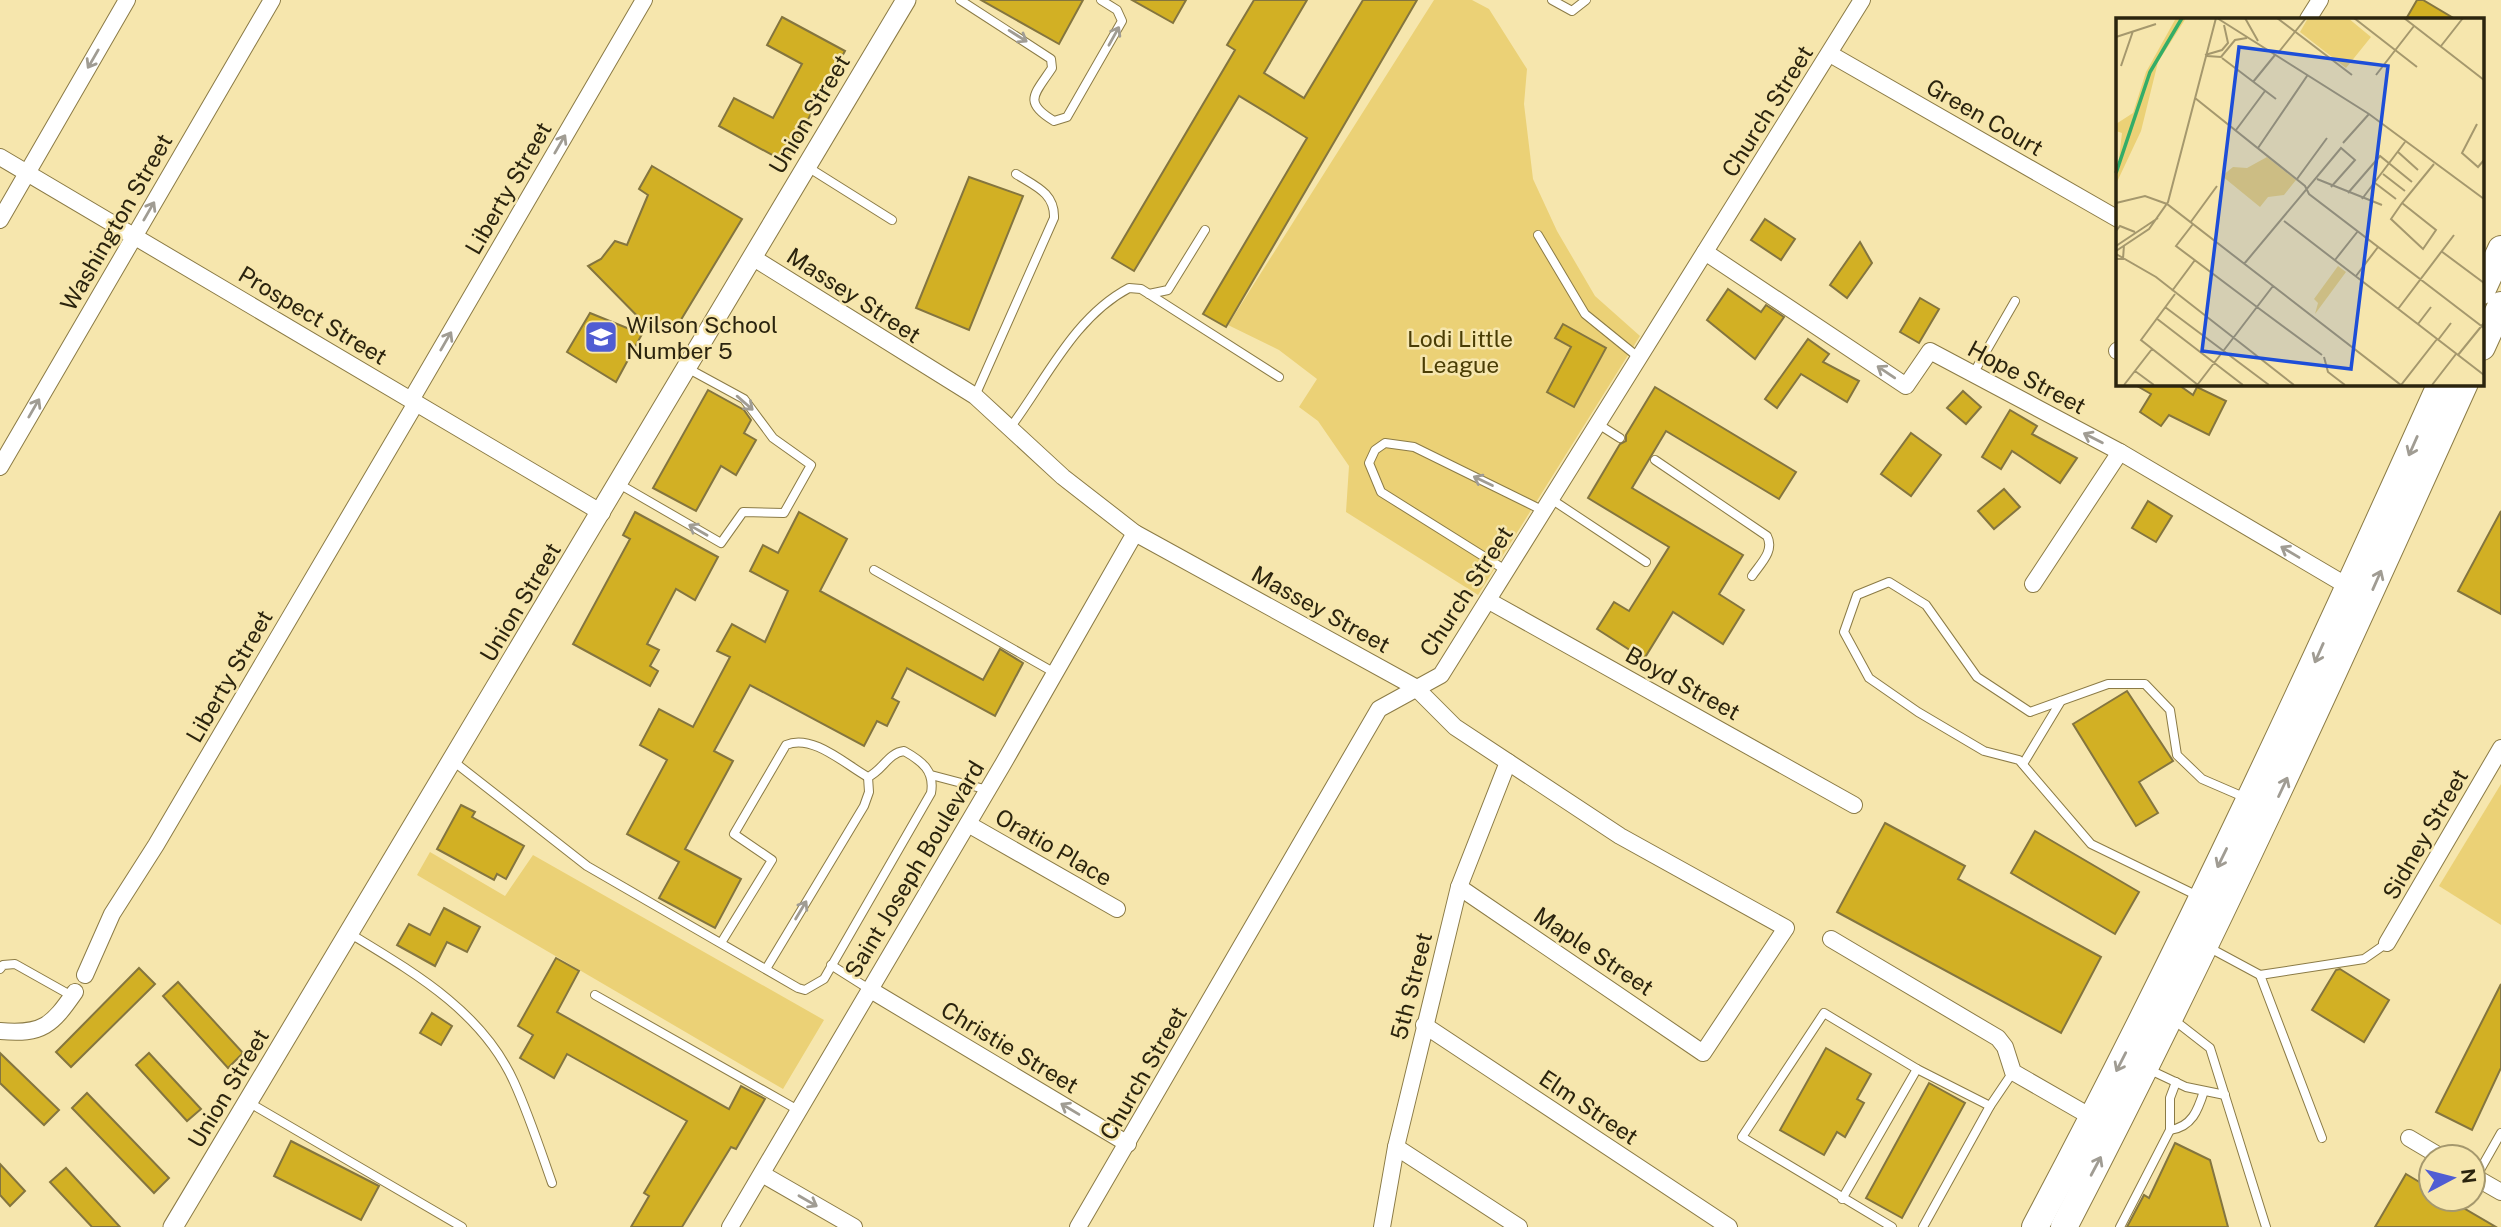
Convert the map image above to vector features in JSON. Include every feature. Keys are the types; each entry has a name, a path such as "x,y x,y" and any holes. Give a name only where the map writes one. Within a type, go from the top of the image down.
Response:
{"highway":[{"path":"2484,286 2501,248"},
{"path":"2484,343 2499,316"},
{"path":"2035,1227 2202,899 2349,587 2440,385"},
{"path":"2064,1227 2207,947 2315,717 2464,385"}],"street":[{"path":"0,220 127,0"},
{"name":"Washington Street","path":"0,467 272,0"},
{"name":"Liberty Street","path":"85,975 112,914 156,845 644,0"},
{"name":"Union Street","path":"173,1227 602,513 906,0"},
{"name":"Church Street","path":"1078,1227 1379,709 1441,675 1862,0"},
{"path":"2309,18 2320,0"},
{"name":"Green Court","path":"1830,54 2116,218"},
{"name":"Prospect Street","path":"0,157 602,513"},
{"name":"Hope Street","path":"1705,252 1906,386 1930,351 2120,452 2349,587"},
{"name":"Massey Street","path":"752,257 975,396 1063,477 1135,533 1415,687 1455,727 1620,836 1786,928 1703,1054"},
{"path":"2033,584 2120,452"},
{"name":"Saint Joseph Boulevard","path":"730,1227 988,790 1135,533"},
{"name":"Boyd Street","path":"1489,601 1854,805"},
{"name":"Sidney Street","path":"2388,943 2501,748"},
{"name":"5th Street","path":"1382,1227 1396,1147 1459,887 1508,762"},
{"name":"Oratio Place","path":"968,824 1117,909"},
{"name":"Maple Street","path":"1459,887 1703,1054"},
{"path":"1831,939 1998,1038 2005,1047 2013,1073 2092,1118"},
{"name":"Christie Street","path":"869,989 1128,1144"},
{"path":"0,1031 35,1032 57,1018 74,994"},
{"name":"Elm Street","path":"1424,1025 1729,1227"},
{"path":"2409,1138 2417,1143"},
{"path":"1396,1147 1519,1227"},
{"path":"762,1174 854,1227"}],"lane":[{"path":"960,0 1051,59 1052,68 1033,104 1036,111 1054,121 1067,117 1122,21 1117,10 1101,0"},
{"path":"1552,0 1572,12 1586,0"},
{"path":"806,166 892,220"},
{"path":"975,396 1054,218 1054,206 1049,196 1016,174"},
{"path":"1149,294 1168,290 1205,230"},
{"path":"1538,235 1585,314 1638,358"},
{"path":"1010,428 1072,338 1096,312 1129,288 1149,294 1279,377"},
{"path":"1973,374 2015,301"},
{"path":"619,484 721,543 743,512 784,513 811,465 773,438 744,399 687,368"},
{"path":"1598,424 1620,438"},
{"path":"1507,571 1381,492 1369,463 1375,450 1385,443 1414,447 1548,505 1646,562"},
{"path":"1655,460 1767,536 1770,546 1768,553 1752,576"},
{"path":"874,570 1055,673"},
{"path":"2202,899 2091,844 2019,760 1984,751 1918,712 1869,678 1844,632 1857,595 1889,582 1926,605 1977,677 2030,712 2108,684 2145,684 2170,710 2177,755 2202,779 2250,799"},
{"path":"2023,764 2060,701"},
{"path":"722,943 772,860 734,834 780,752 795,741 807,742 868,777"},
{"path":"453,761 587,866 805,990 824,979 931,793 931,775 926,766 904,751 891,755 876,773 868,777"},
{"path":"931,775 988,790"},
{"path":"766,969 864,806 869,792 868,777"},
{"path":"349,933 422,977 472,1020 513,1080 552,1183"},
{"path":"2207,947 2260,975 2364,959 2388,943"},
{"path":"0,969 3,965 15,964 74,994"},
{"path":"831,965 869,989"},
{"path":"2260,975 2322,1138"},
{"path":"595,995 798,1110"},
{"path":"1892,1227 1742,1137 1824,1013 1917,1069 1990,1106"},
{"path":"2172,1018 2210,1048 2266,1227"},
{"path":"2147,1068 2176,1082 2225,1095"},
{"path":"1842,1199 1917,1069"},
{"path":"1923,1227 1990,1106 2013,1073"},
{"path":"2120,1227 2170,1130 2170,1098 2176,1082"},
{"path":"2170,1130 2179,1129 2197,1113 2204,1091"},
{"path":"248,1101 463,1227"},
{"path":"2487,1155 2501,1133"}],"green space":[{"name":"Lodi Little League","path":"1434,0 1472,0 1489,9 1527,69 1524,104 1533,179 1557,231 1595,296 1640,336 1478,595 1346,512 1349,466 1318,421 1299,407 1317,379 1279,350 1228,325"},
{"path":"2501,784 2501,925 2439,886"},
{"path":"430,852 505,896 533,855 824,1020 783,1089 417,875"}],"building":[{"path":"981,0 1083,0 1059,44"},
{"path":"1132,0 1186,0 1173,23"},
{"path":"1254,0 1307,0 1264,73 1304,98 1363,0 1417,0 1226,327 1203,314 1307,138 1239,96 1134,271 1112,258 1235,50 1227,45"},
{"path":"2417,0 2423,0 2453,18 2407,18"},
{"path":"782,17 845,51 785,162 719,126 734,98 773,118 802,64 767,45"},
{"path":"652,166 742,219 676,328 658,321 653,332 588,266 601,259 615,241 627,245 648,195 639,189"},
{"path":"969,177 1023,196 969,330 916,308"},
{"path":"1765,219 1795,239 1781,260 1751,240"},
{"path":"1860,242 1872,263 1847,298 1830,285"},
{"path":"1728,289 1761,312 1766,305 1784,317 1755,359 1707,320"},
{"path":"1920,298 1939,309 1919,343 1900,332"},
{"path":"590,313 642,334 616,382 567,352"},
{"path":"1563,324 1606,348 1574,407 1547,392 1571,347 1555,338"},
{"path":"1808,339 1829,354 1823,362 1859,381 1847,402 1801,374 1777,408 1765,399"},
{"path":"2135,385 2179,385 2193,395 2197,387 2226,401 2209,435 2169,415 2161,426 2140,412 2151,394"},
{"path":"1655,387 1796,472 1779,499 1666,431 1632,488 1743,555 1719,594 1744,610 1723,644 1673,612 1644,659 1597,629 1614,602 1629,611 1669,547 1588,498 1620,444 1626,441 1626,435"},
{"path":"708,390 744,410 751,420 744,433 756,440 736,475 721,466 696,511 653,488"},
{"path":"1963,391 1981,407 1966,424 1947,408"},
{"path":"2010,410 2037,426 2032,434 2077,458 2060,483 2012,451 2001,469 1982,457"},
{"path":"1911,433 1941,455 1911,496 1881,474"},
{"path":"2004,489 2020,507 1994,529 1978,511"},
{"path":"2148,501 2172,516 2156,542 2132,528"},
{"path":"2501,511 2501,614 2458,591"},
{"path":"635,512 718,557 695,600 676,589 647,644 659,650 650,666 658,671 650,686 573,644 630,539 623,535"},
{"path":"799,512 847,539 820,591 983,680 1000,649 1023,663 995,716 907,668 892,698 899,702 887,726 877,721 864,746 750,685 714,751 733,761 685,849 741,879 715,928 659,898 679,862 627,834 667,760 640,745 659,709 693,727 730,657 717,651 732,624 765,642 788,591 750,571 763,545 778,553"},
{"path":"2127,691 2173,761 2139,782 2158,813 2136,826 2073,724"},
{"path":"461,805 475,812 472,817 524,846 506,879 497,874 494,880 437,849"},
{"path":"1885,823 1965,866 1958,879 2101,957 2061,1033 1837,912"},
{"path":"2035,831 2139,892 2115,934 2011,873"},
{"path":"444,908 480,927 467,952 447,942 435,966 397,945 409,924 430,935"},
{"path":"556,958 579,971 557,1012 729,1109 741,1086 765,1099 736,1149 731,1147 682,1227 631,1227 649,1196 644,1193 687,1121 567,1054 554,1078 520,1058 533,1035 518,1026"},
{"path":"139,968 155,984 71,1067 56,1052"},
{"path":"2340,969 2389,1000 2364,1042 2312,1010 2336,970"},
{"path":"178,982 243,1053 228,1068 163,996"},
{"path":"2501,984 2501,1068 2472,1130 2436,1112"},
{"path":"432,1013 452,1026 441,1045 420,1033"},
{"path":"1826,1048 1871,1074 1857,1099 1864,1103 1845,1137 1837,1132 1824,1155 1780,1130"},
{"path":"0,1053 59,1110 44,1125 0,1083"},
{"path":"149,1053 201,1109 187,1121 136,1065"},
{"path":"1929,1083 1965,1103 1902,1218 1866,1198"},
{"path":"87,1093 169,1178 154,1193 72,1108"},
{"path":"291,1141 379,1186 361,1220 274,1176"},
{"path":"2175,1143 2210,1160 2228,1227 2127,1227 2144,1195 2149,1198"},
{"path":"0,1164 25,1191 10,1206 0,1195"},
{"path":"66,1168 120,1227 92,1227 50,1182"},
{"path":"2406,1174 2417,1181 2417,1213 2472,1213 2496,1227 2375,1227"}],"place":[{"name":"Wilson School Number 5","path":"601,337"}]}
